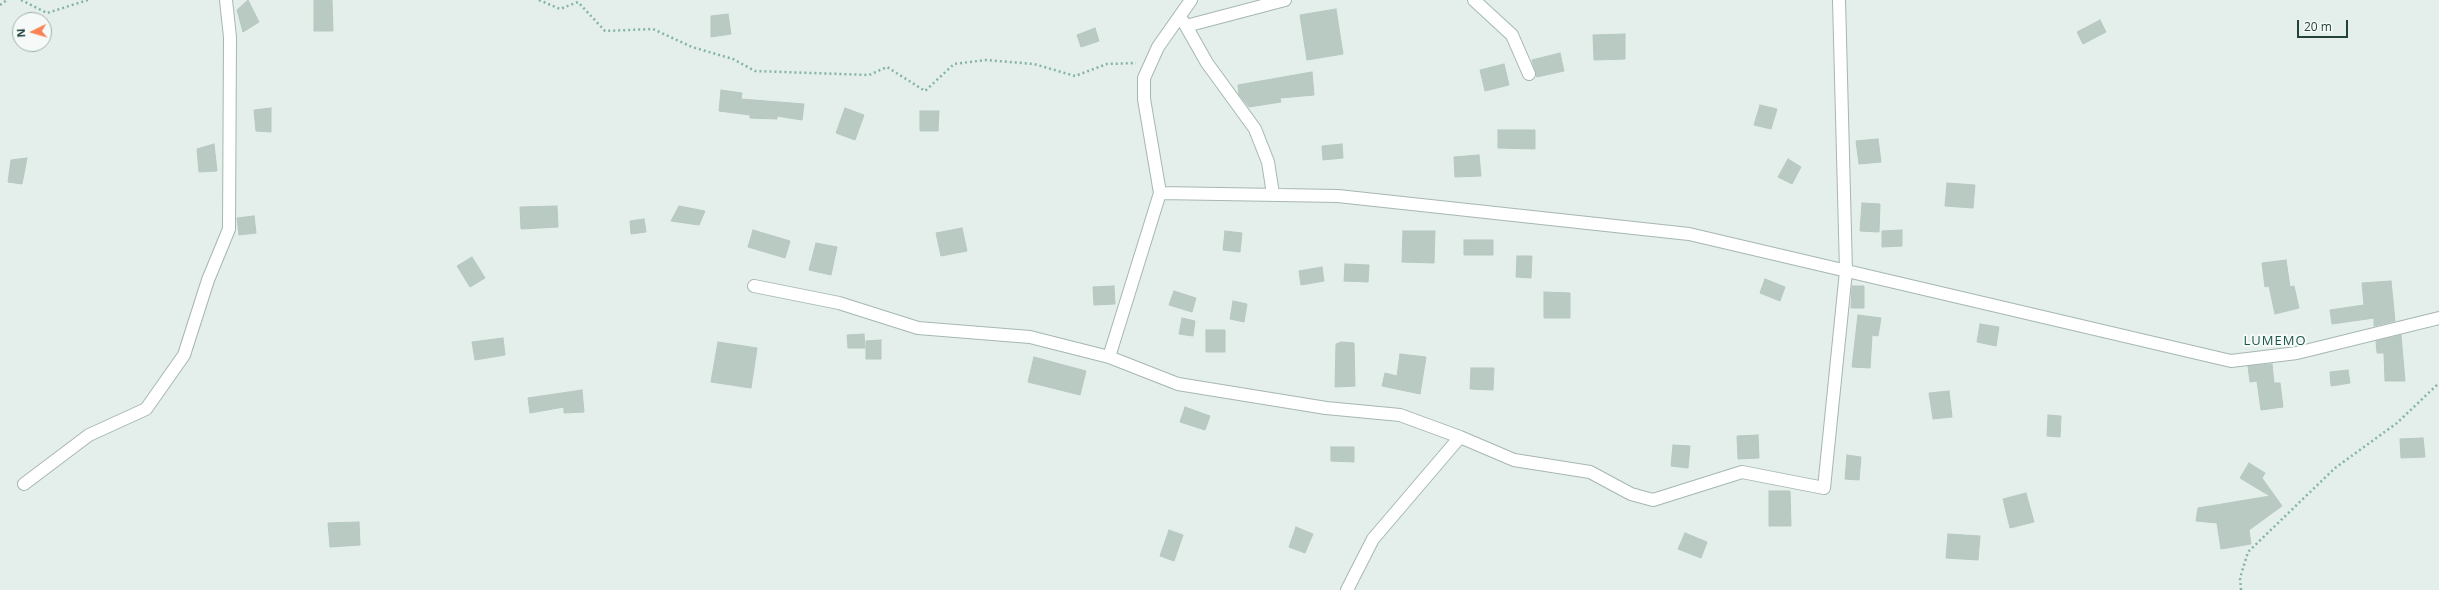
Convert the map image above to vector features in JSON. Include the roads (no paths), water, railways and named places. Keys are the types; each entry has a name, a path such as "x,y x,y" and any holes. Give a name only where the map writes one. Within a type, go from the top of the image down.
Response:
{"street":[{"path":"24,484 89,435 146,409 184,355 208,280 229,229 230,37 226,0"},
{"path":"1109,357 1160,193 1144,99 1144,78 1158,47 1183,21 1191,0"},
{"path":"1183,21 1284,0"},
{"path":"1474,0 1512,35 1529,74"},
{"path":"754,286 839,303 918,328 1030,337 1109,357 1178,384 1326,408 1400,416 1460,437 1514,460 1590,472 1631,494 1653,500 1742,472 1824,488 1846,271 1839,0"},
{"path":"1183,21 1207,63 1254,129 1268,162 1273,194"},
{"path":"1160,193 1338,196 1689,234 2231,361 2297,353 2439,318"},
{"path":"1347,590 1373,539 1460,437"}],"district":[{"name":"LUMEMO","path":"2275,341"}]}
